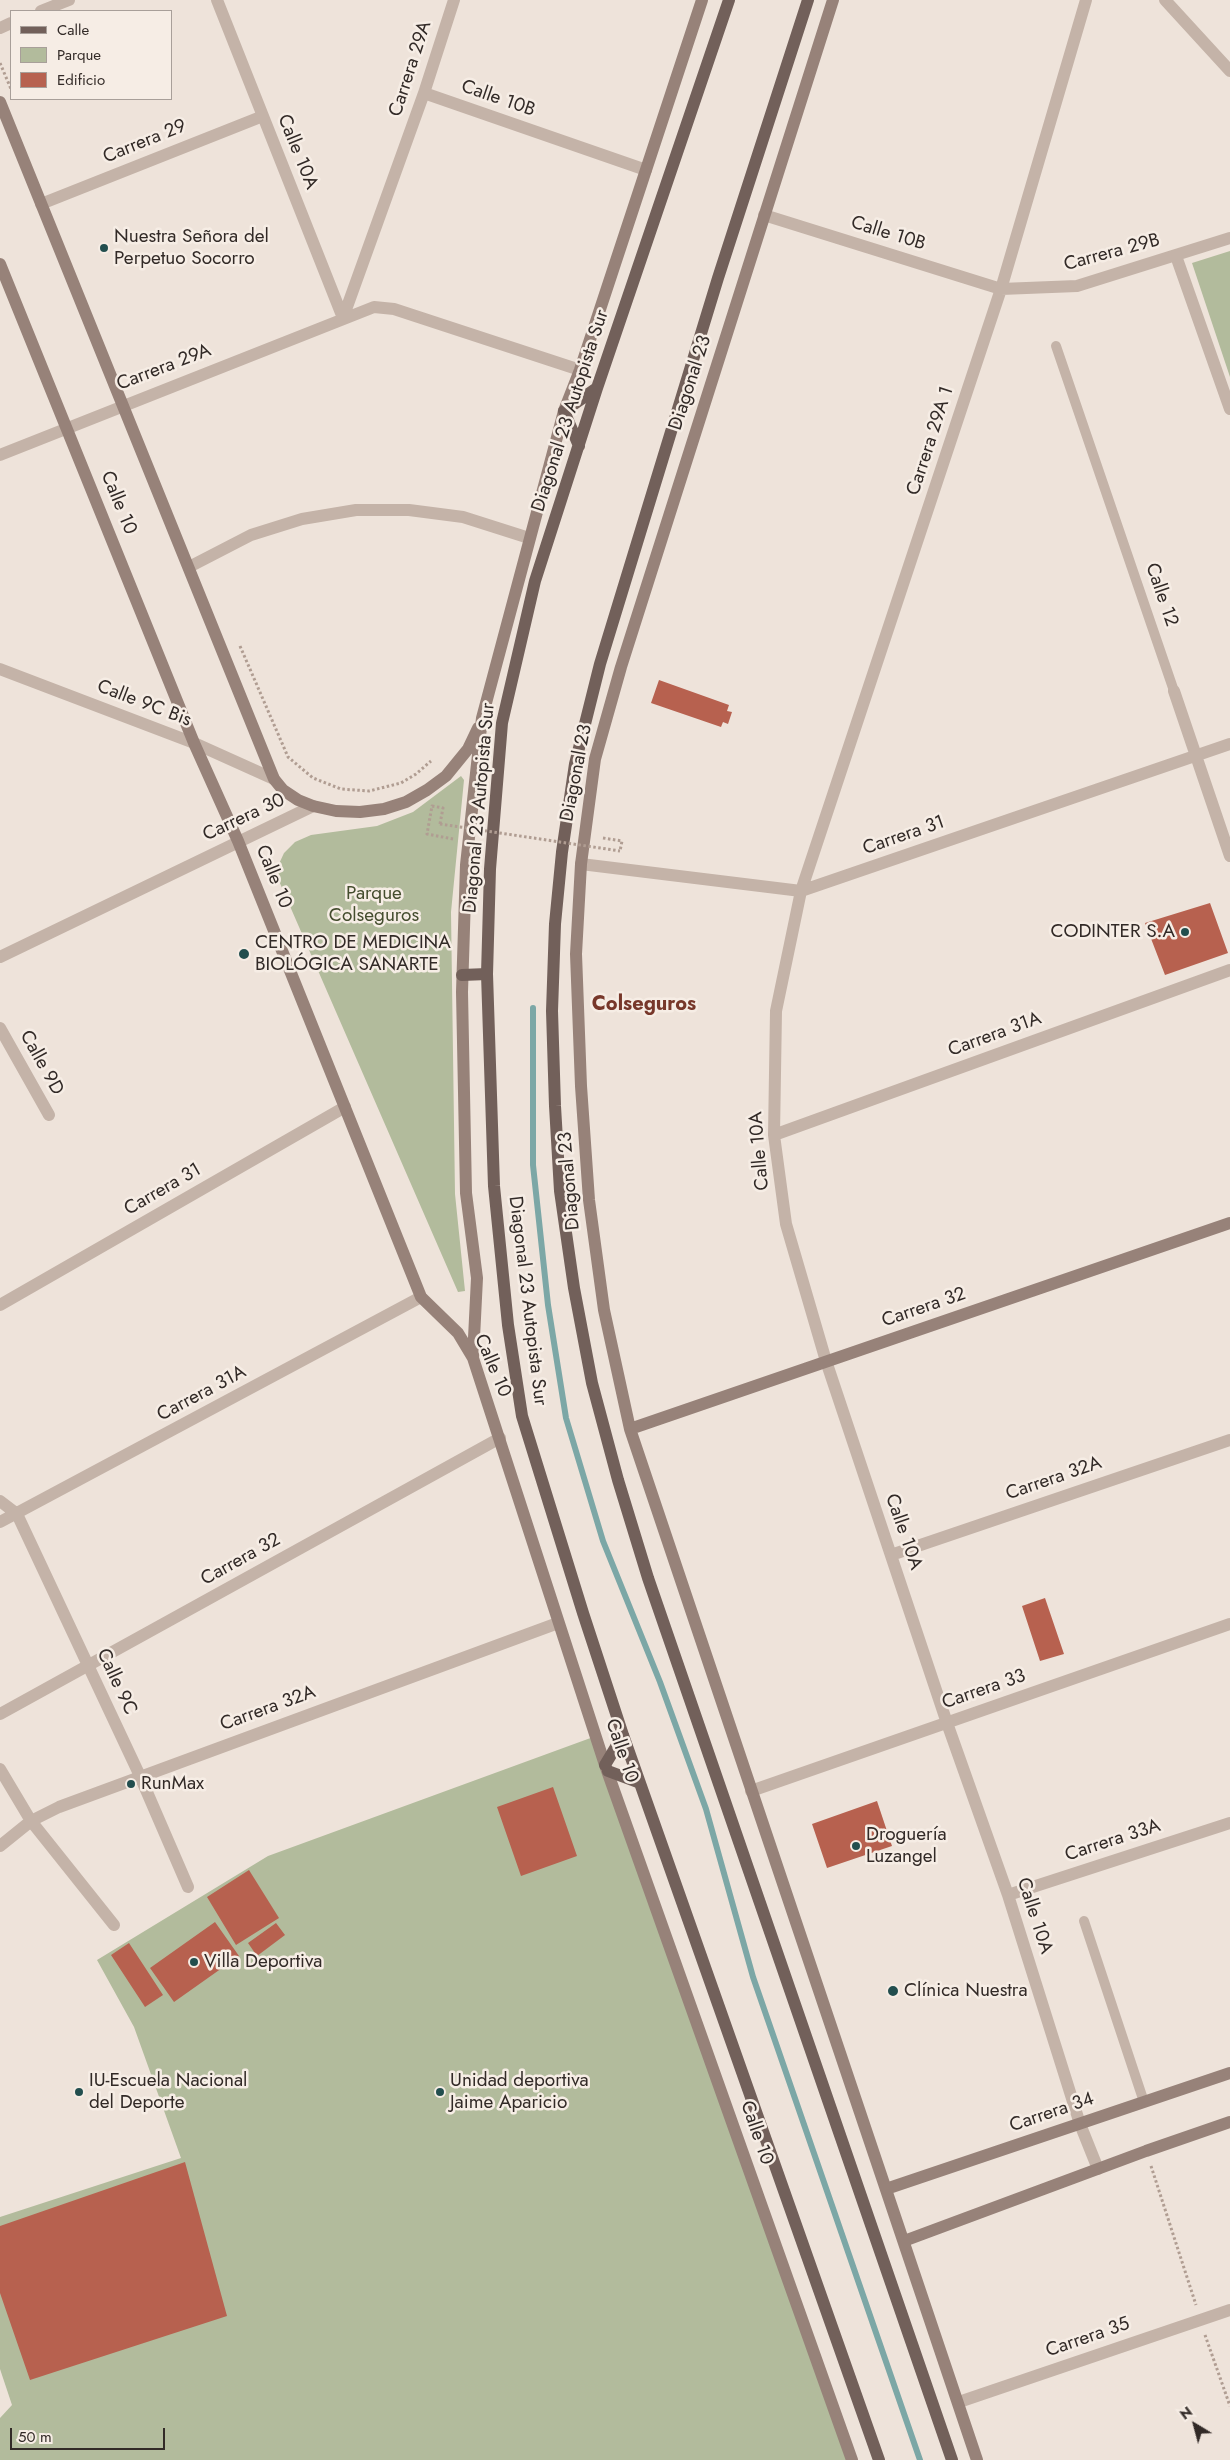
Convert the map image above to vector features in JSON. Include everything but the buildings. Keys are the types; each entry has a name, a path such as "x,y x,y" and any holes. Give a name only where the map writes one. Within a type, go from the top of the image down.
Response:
{"main road":[{"name":"Diagonal 23 Autopista Sur","path":"583,1613 522,1416 508,1325 494,1186 487,974 490,870 502,722 535,582 597,388 729,0"},
{"path":"808,0 718,278 600,664 575,764 562,852 555,924 552,1011 560,1190 574,1288 592,1383 648,1578 952,2460"},
{"path":"579,446 564,411 597,388"},
{"path":"462,975 487,974"},
{"name":"Calle 10","path":"583,1613 623,1735 879,2460"},
{"path":"623,1735 607,1768 640,1783"}],"street":[{"path":"44,10 69,0"},
{"name":"Calle 10A","path":"217,0 343,318"},
{"name":"Carrera 29A","path":"343,318 424,93 454,0"},
{"path":"473,1358 477,1278 466,1193 462,975 466,865 482,718 564,411 580,370 702,0"},
{"name":"Diagonal 23","path":"751,1791 630,1429 604,1310 589,1200 576,954 581,864 595,759 621,667 833,0"},
{"name":"Carrera 29A 1","path":"801,891 1001,288 1086,0"},
{"path":"1165,0 1230,72"},
{"name":"Calle 10B","path":"424,93 646,170"},
{"path":"0,102 274,779 298,800 313,806"},
{"name":"Carrera 29","path":"41,204 263,116"},
{"name":"Calle 10B","path":"764,215 1001,288"},
{"name":"Carrera 29B","path":"1001,288 1077,286 1230,238"},
{"path":"1176,256 1230,409"},
{"name":"Calle 10","path":"0,264 194,743 238,841 421,1297 458,1333 473,1358 607,1768 852,2460"},
{"name":"Carrera 29A","path":"0,455 343,318 374,308 394,309 580,370"},
{"path":"189,567 251,535 302,519 356,510 409,510 463,517 529,538"},
{"name":"Calle 9C Bis","path":"0,669 194,743 274,779"},
{"name":"Calle 12","path":"1174,691 1230,856"},
{"name":"Carrera 30","path":"0,957 313,806 336,811 360,812 384,809 406,802 446,776 468,749 482,718"},
{"name":"Carrera 31","path":"581,864 801,891 1230,744"},
{"name":"Calle 10A","path":"801,891 776,1011 774,1135 786,1224 826,1361 947,1723 1008,1895 1080,2124 1098,2170"},
{"name":"Carrera 31A","path":"774,1135 1230,970"},
{"name":"Calle 9D","path":"0,1028 49,1115"},
{"name":"Carrera 31","path":"0,1304 345,1107"},
{"name":"Carrera 32","path":"630,1429 1230,1223"},
{"name":"Carrera 31A","path":"0,1522 421,1297"},
{"name":"Carrera 32","path":"0,1714 500,1438"},
{"name":"Carrera 32A","path":"891,1555 1230,1440"},
{"name":"Calle 9C","path":"0,1501 17,1514 140,1776 188,1887"},
{"name":"Carrera 32A","path":"0,1846 32,1821 59,1807 558,1622"},
{"name":"Carrera 33","path":"751,1791 1230,1624"},
{"path":"0,1768 32,1821 114,1925"},
{"path":"751,1791 959,2402 977,2460"},
{"name":"Carrera 33A","path":"1008,1895 1230,1824"},
{"name":"Carrera 34","path":"886,2189 1230,2073"},
{"path":"904,2241 1146,2151 1230,2122"},
{"name":"Carrera 35","path":"959,2402 1230,2310"}],"lane":[{"name":"Calle 12","path":"1056,346 1174,691"},
{"path":"1084,1921 1144,2102"}],"path":[{"path":"0,63 10,87"},
{"path":"238,640 288,757 313,778 341,789 369,790 401,783 416,774 431,761"},
{"path":"469,842 427,834 432,806 443,808 440,824 620,851 622,842 603,838"},
{"path":"1146,2151 1200,2320 1230,2406"}],"green space":[{"path":"1230,251 1230,377 1192,263"},
{"name":"Parque Colseguros","path":"461,776 464,780 451,912 455,1194 465,1291 458,1292 279,881 278,866 284,853 295,842 311,835 377,826 413,812"},
{"name":"Unidad deportiva Jaime Aparicio","path":"596,1736 852,2460 0,2460 0,2418 12,2405 0,2369 0,2217 181,2158 134,2027 97,1960 268,1856"}],"waterway":[{"path":"533,1008 533,1165 548,1305 566,1418 603,1541 660,1682 706,1809 753,1977 920,2460"}],"place":[{"name":"Nuestra Señora del Perpetuo Socorro","path":"104,248"},
{"name":"CODINTER S.A","path":"1185,932"},
{"name":"CENTRO DE MEDICINA BIOLÓGICA SANARTE","path":"244,954"},
{"name":"RunMax","path":"131,1784"},
{"name":"Droguería Luzangel","path":"856,1846"},
{"name":"Villa Deportiva","path":"194,1962"},
{"name":"Clínica Nuestra","path":"893,1991"},
{"name":"IU-Escuela Nacional del Deporte","path":"79,2092"},
{"name":"Unidad deportiva Jaime Aparicio","path":"440,2092"}],"district":[{"name":"Colseguros","path":"644,1005"}]}
